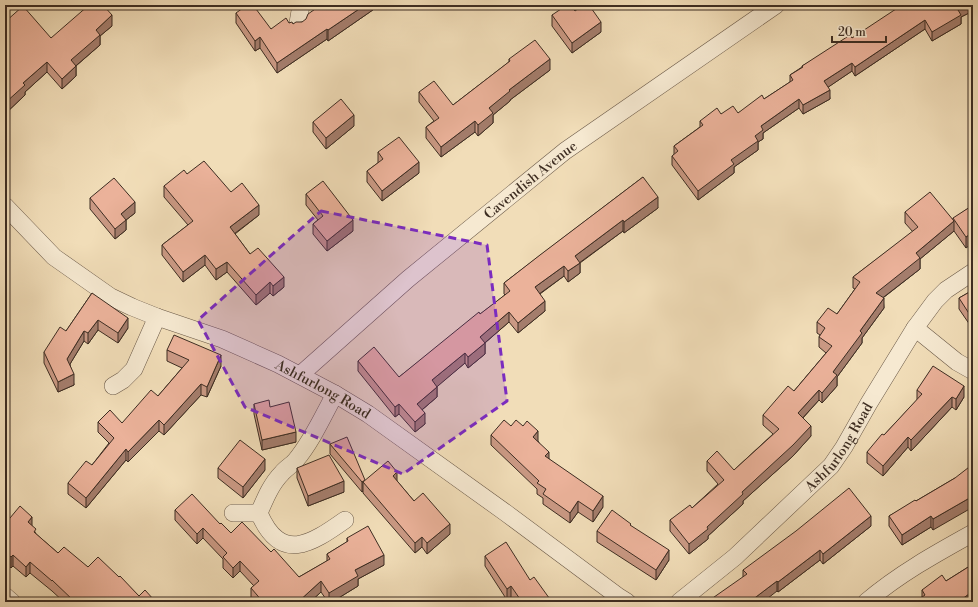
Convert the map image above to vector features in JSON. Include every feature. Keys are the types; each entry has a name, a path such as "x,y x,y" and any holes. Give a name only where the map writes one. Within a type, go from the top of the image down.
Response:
{"street":[{"path":"298,23 301,5"},
{"name":"Cavendish Avenue","path":"300,375 408,279 565,151 776,5"},
{"name":"Ashfurlong Road","path":"5,206 54,257 111,296 132,307 222,339 300,375 368,414 627,602"},
{"name":"Ashfurlong Road","path":"679,602 735,557 831,466 844,447 915,328 935,301 946,290 973,272"},
{"path":"113,386 123,380 134,369 158,317"},
{"path":"915,328 957,362 973,371"},
{"path":"335,394 309,441 295,461 282,473 265,498 260,513 265,525 272,534 282,541 296,546 326,534 345,520"},
{"path":"233,513 260,513"},
{"path":"866,602 916,564 973,533"},
{"path":"5,596 12,602"}],"highlighted area":[{"path":"321,211 487,245 507,401 403,474 245,407 198,320"}],"building":[{"path":"89,5 103,5 112,15 96,30 100,35 71,60 76,66 62,79 47,62 23,83 25,85 5,103 5,42 9,39 5,35 5,22 23,6 51,38"},
{"path":"247,5 253,5 271,29 286,18 289,23 292,22 293,24 296,22 302,22 306,19 308,14 321,5 365,5 277,63 260,37 255,41 236,13"},
{"path":"567,5 570,5 575,11 583,5 589,5 601,22 572,43 552,15"},
{"path":"902,5 967,5 958,10 961,15 932,32 925,20 855,67 852,63 824,81 830,90 803,105 799,99 761,126 763,130 755,136 758,141 731,160 734,164 698,191 672,156 678,151 674,146 703,125 700,121 717,108 721,114 733,106 738,113 762,95 764,99 793,80 790,75 803,67 802,66 850,35 852,38"},
{"path":"535,40 550,59 509,90 510,91 489,108 493,113 478,125 475,121 441,147 426,127 439,118 419,92 434,81 453,105 510,61 509,59"},
{"path":"341,99 354,115 326,138 313,122"},
{"path":"399,137 419,162 382,191 367,171 383,159 378,152"},
{"path":"204,161 231,192 242,183 259,205 230,227 250,254 258,248 284,277 273,286 270,282 256,295 227,262 216,269 205,255 183,272 162,245 193,221 164,186 184,170 187,174"},
{"path":"643,177 658,197 624,222 623,220 575,256 580,263 568,271 564,266 535,287 545,301 518,323 509,312 480,337 485,343 468,357 465,353 432,380 437,387 417,404 425,413 415,422 399,404 395,407 358,361 374,347 399,377 479,312 480,314 510,291 504,283"},
{"path":"114,178 135,202 121,214 126,220 115,229 90,198"},
{"path":"323,181 353,220 327,241 313,224 323,216 306,194"},
{"path":"930,192 954,221 916,253 920,258 876,293 884,298 860,331 862,333 833,372 837,375 822,393 819,390 798,413 811,426 793,445 742,492 743,494 707,527 708,529 689,544 670,520 690,505 692,508 724,480 707,461 717,451 734,470 779,429 763,415 788,386 794,391 832,346 819,337 825,328 817,322 828,308 837,314 860,282 853,277 918,227 905,212"},
{"path":"973,205 973,232 966,237 953,218"},
{"path":"973,290 973,313 970,315 959,298"},
{"path":"92,293 128,318 118,333 98,320 88,333 84,331 67,359 74,374 58,382 44,352 60,327 66,331"},
{"path":"174,335 221,355 207,387 201,384 164,425 159,420 128,452 126,449 86,498 68,483 86,461 92,465 114,438 98,422 110,410 122,423 151,390 158,396 189,360 167,350"},
{"path":"933,366 964,386 956,399 952,397 911,440 908,437 883,466 867,452 882,434 884,435 922,394 917,390"},
{"path":"269,400 270,407 289,402 296,432 262,440 254,404"},
{"path":"504,420 511,426 516,420 523,426 527,421 538,431 533,437 549,452 545,456 603,496 593,511 578,501 570,513 543,494 546,489 537,483 539,481 491,435"},
{"path":"347,437 365,480 362,482 330,444"},
{"path":"240,440 265,459 243,487 218,468"},
{"path":"329,455 344,481 308,496 297,468"},
{"path":"388,461 397,472 393,476 414,501 423,493 450,524 427,543 422,537 415,543 363,482"},
{"path":"973,464 973,496 933,519 931,516 902,535 889,516 955,478"},
{"path":"849,488 871,516 823,554 820,550 778,582 777,581 752,600 754,602 707,602 747,574 743,570 796,531"},
{"path":"192,494 220,524 221,523 231,533 242,522 271,552 274,549 299,577 330,559 327,554 348,541 347,538 368,526 384,555 355,570 358,576 329,593 321,581 298,602 263,602 251,588 259,581 240,561 233,568 223,557 227,553 203,528 197,534 175,510"},
{"path":"20,506 32,517 28,522 36,529 34,532 58,553 64,547 88,567 98,557 119,577 120,576 139,596 145,590 154,600 152,602 75,602 30,562 26,567 13,555 11,557 5,552 5,524"},
{"path":"612,510 631,524 630,525 669,550 656,570 597,531"},
{"path":"506,542 530,580 534,577 552,602 522,602 511,586 507,589 485,556"},
{"path":"973,564 973,591 958,602 915,602 925,595 922,590 942,575 946,581"}]}
